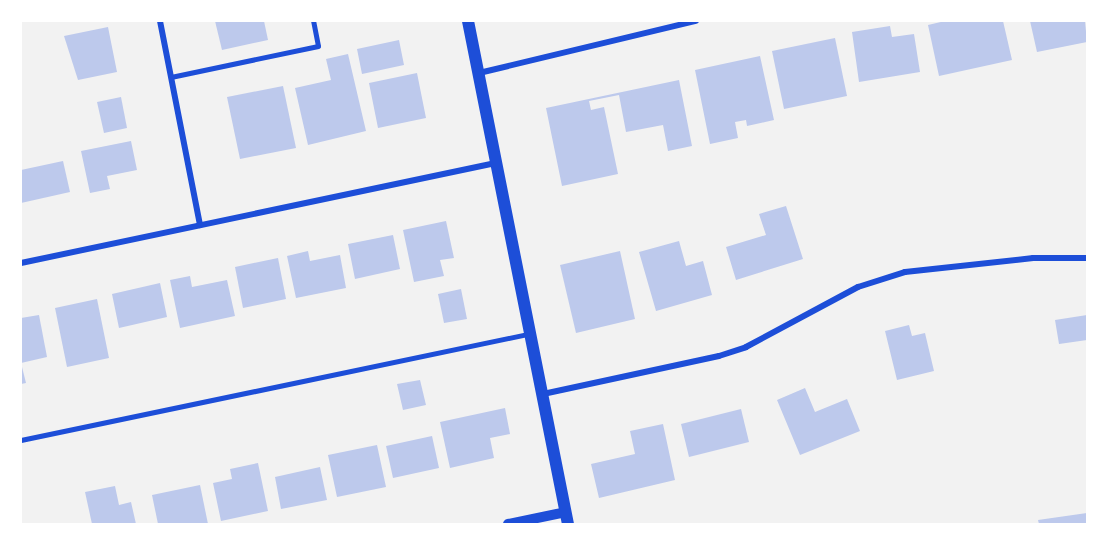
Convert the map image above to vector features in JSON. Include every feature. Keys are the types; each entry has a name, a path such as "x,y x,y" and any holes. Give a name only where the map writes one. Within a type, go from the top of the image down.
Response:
{"main road":[{"path":"468,21 567,518"}],"street":[{"path":"160,21 200,225"},
{"path":"479,73 696,21"},
{"path":"21,263 496,163"},
{"path":"542,394 719,356 746,347 858,287 905,272 1034,258 1087,258"},
{"path":"508,524 567,518"}],"lane":[{"path":"171,77 318,46 313,21"},
{"path":"21,440 530,334"}],"building":[{"path":"215,21 264,21 268,40 222,50"},
{"path":"945,21 1003,21 1012,60 939,76 928,25"},
{"path":"1030,21 1085,21 1087,42 1037,52"},
{"path":"890,26 892,37 914,34 920,72 859,82 852,32"},
{"path":"108,27 117,72 78,80 64,36"},
{"path":"835,38 847,96 784,109 772,51"},
{"path":"399,40 404,65 362,74 357,49"},
{"path":"348,54 366,131 308,145 295,88 331,80 326,59"},
{"path":"760,56 774,120 747,126 746,120 735,122 738,138 710,144 695,70"},
{"path":"417,73 426,118 378,128 369,83"},
{"path":"679,80 692,146 668,151 663,125 626,132 619,95 589,101 591,110 604,107 618,174 562,186 546,108"},
{"path":"283,86 296,148 240,159 227,97"},
{"path":"121,97 127,128 104,133 97,102"},
{"path":"131,141 137,170 107,176 110,189 90,193 81,151"},
{"path":"63,161 70,192 21,203 21,170"},
{"path":"786,206 803,259 736,280 726,247 766,235 759,214"},
{"path":"446,221 454,258 440,260 444,276 414,282 403,230"},
{"path":"393,235 400,269 355,279 348,244"},
{"path":"679,241 686,266 703,261 712,295 656,311 639,252"},
{"path":"308,251 310,261 340,255 346,288 296,298 287,256"},
{"path":"620,251 635,319 576,333 560,265"},
{"path":"278,258 286,299 243,308 235,267"},
{"path":"190,276 192,287 227,280 235,316 180,328 170,280"},
{"path":"160,283 167,317 119,328 112,294"},
{"path":"461,289 467,319 444,323 438,294"},
{"path":"97,299 109,358 67,367 55,308"},
{"path":"39,315 47,357 21,363 21,318"},
{"path":"1087,315 1087,340 1059,344 1055,320"},
{"path":"909,325 912,336 925,333 934,371 897,380 885,331"},
{"path":"21,363 26,383 21,384"},
{"path":"420,380 426,405 403,410 397,384"},
{"path":"805,388 815,412 847,399 860,431 800,455 777,400"},
{"path":"505,408 510,434 490,438 494,458 450,468 440,422"},
{"path":"741,409 749,442 689,457 681,424"},
{"path":"663,424 675,480 599,498 591,464 635,454 630,431"},
{"path":"432,436 439,468 393,478 386,446"},
{"path":"377,445 386,487 337,497 328,455"},
{"path":"258,463 268,511 221,521 213,483 232,479 230,469"},
{"path":"320,467 327,500 281,509 275,477"},
{"path":"200,485 208,524 158,524 152,495"},
{"path":"115,486 119,505 131,502 136,524 92,524 85,492"},
{"path":"1087,513 1087,524 1039,524 1038,520"}]}
